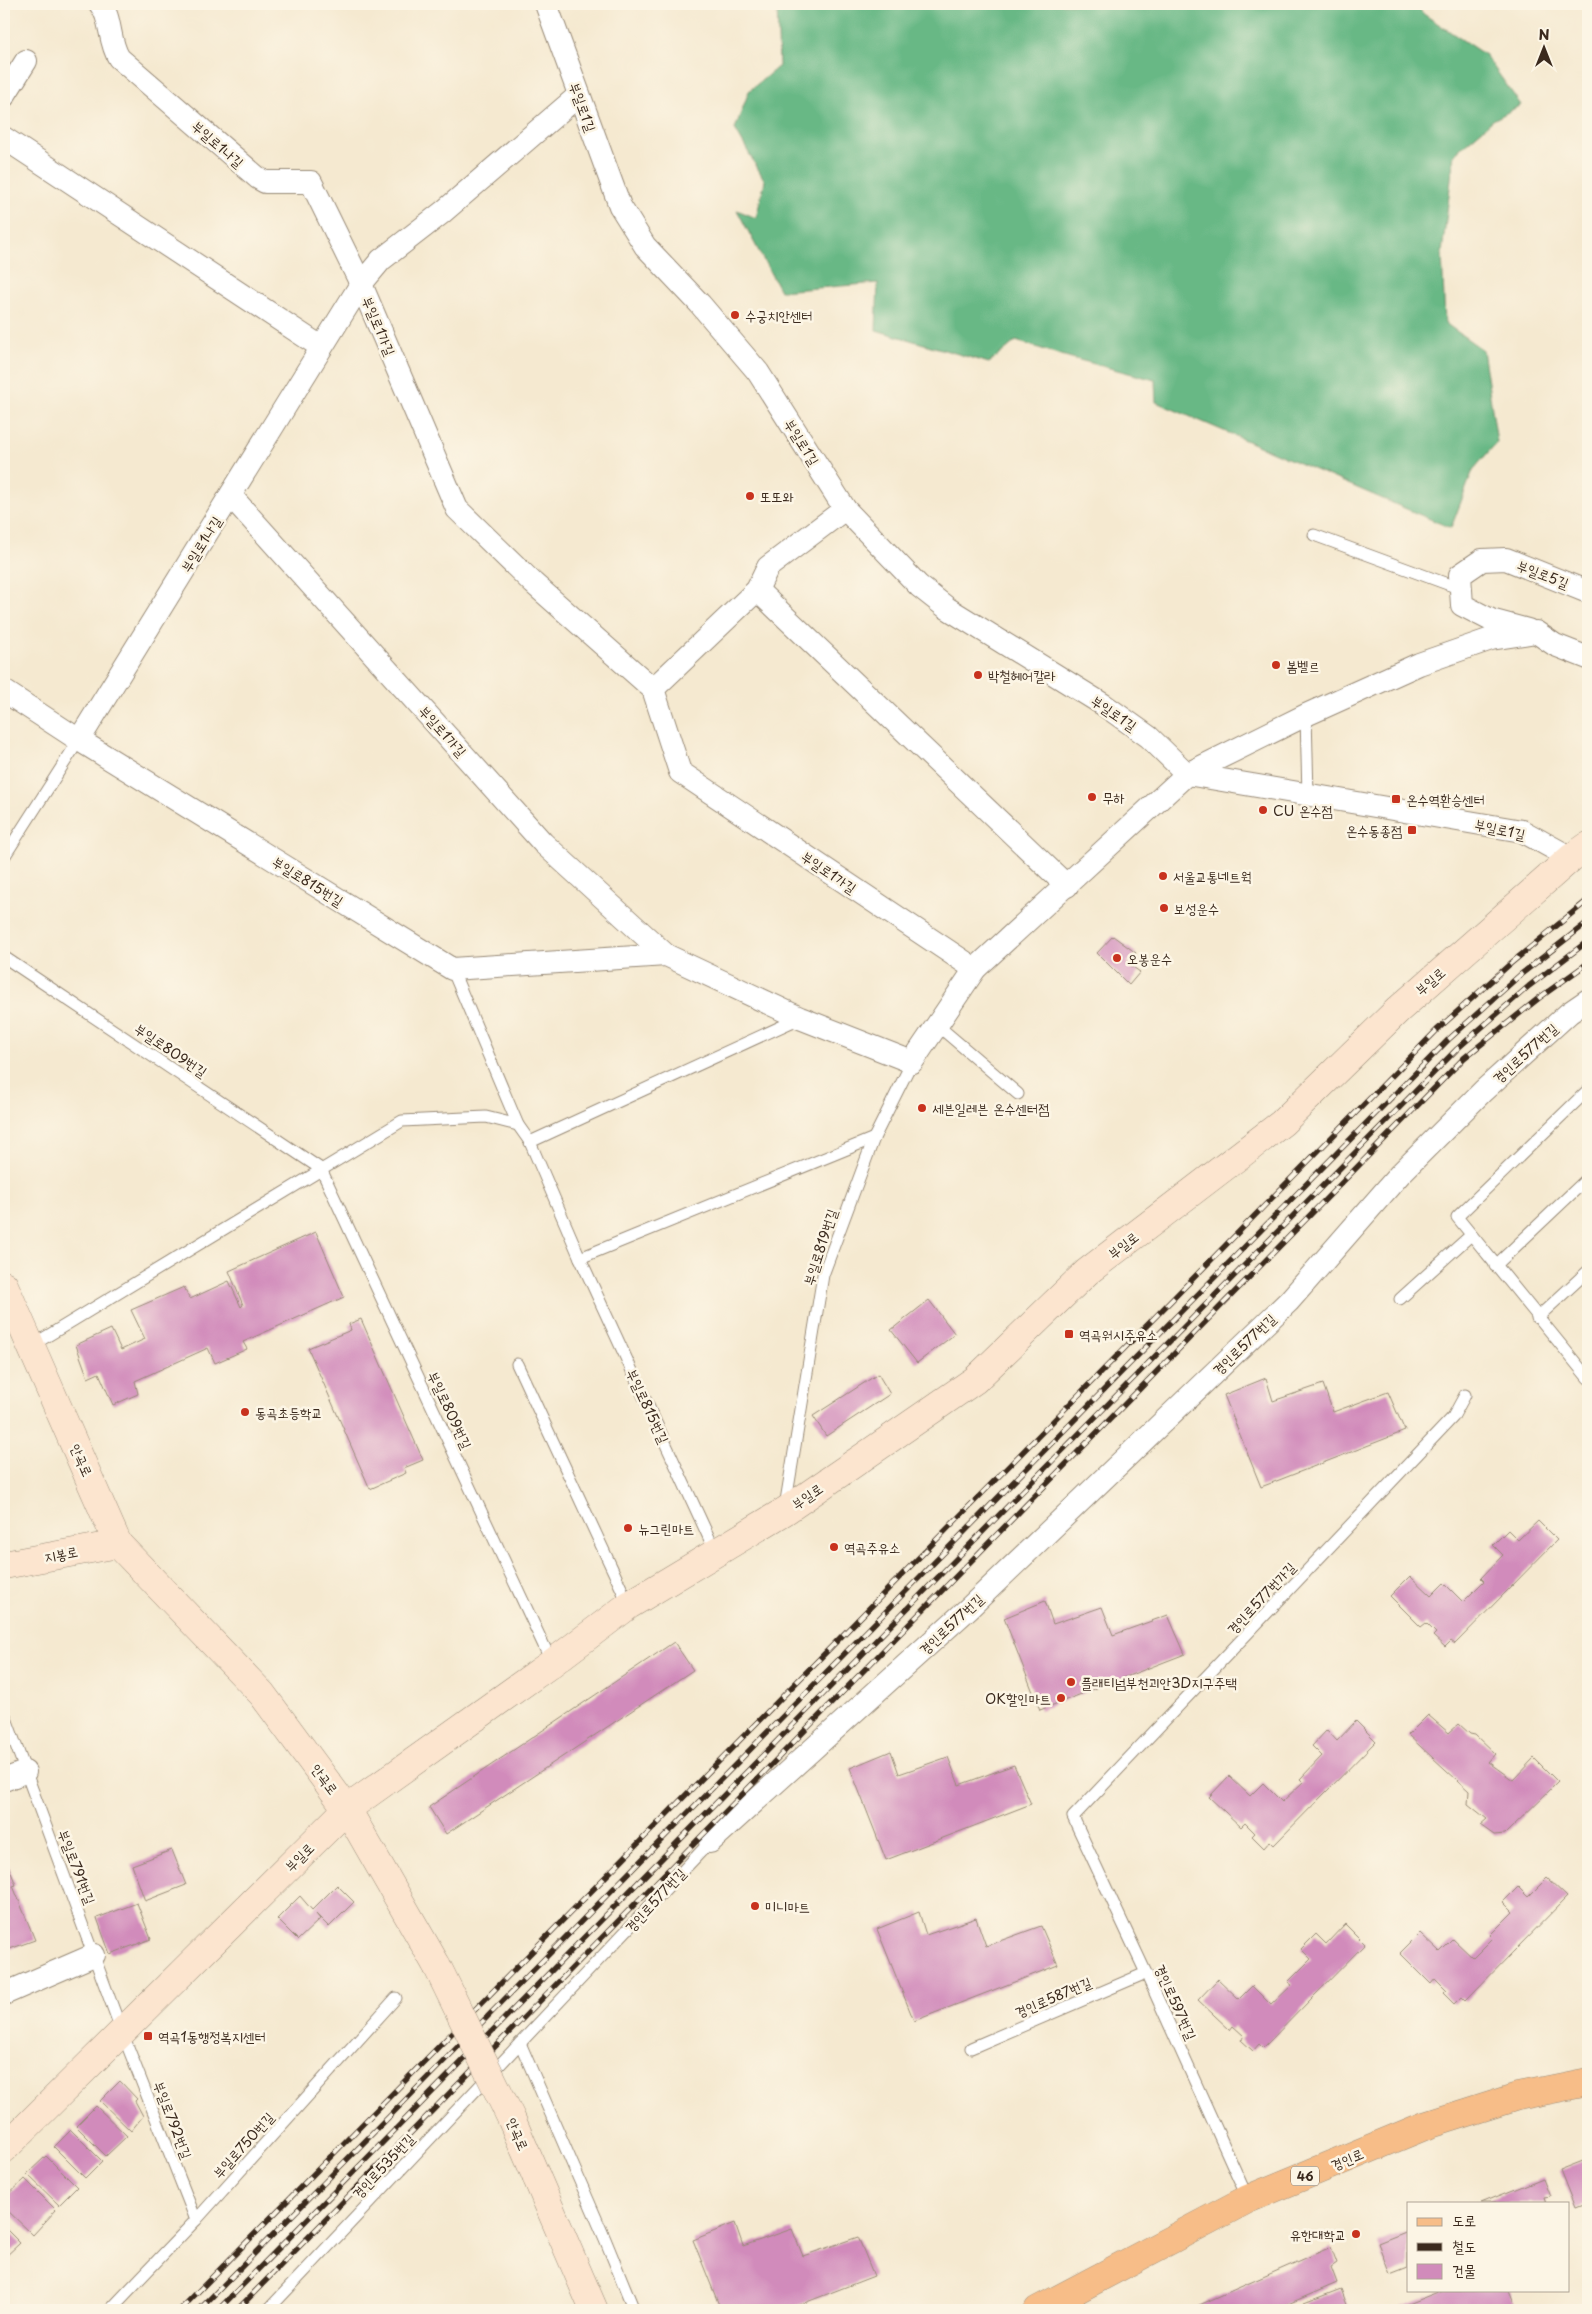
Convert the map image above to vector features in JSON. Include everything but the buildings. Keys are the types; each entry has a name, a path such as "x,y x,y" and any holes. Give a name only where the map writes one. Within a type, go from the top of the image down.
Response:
{"main road":[{"name":"경인로","path":"1038,2310 1248,2199 1427,2125 1518,2096 1588,2082"}],"street":[{"name":"부일로1길","path":"546,4 620,206 644,246 700,304 758,372 845,509 919,586 947,608 1104,705 1149,737 1187,774 1522,831 1580,852"},
{"name":"부일로1나길","path":"105,6 114,50 119,58 258,178 264,182 312,182 361,284"},
{"path":"4,96 26,61"},
{"name":"부일로1나길","path":"79,740 361,284 381,260 443,212 579,96"},
{"path":"4,138 321,347"},
{"name":"부일로1가길","path":"361,284 457,508 533,583 653,690 680,772 975,969"},
{"name":"부일로1가길","path":"231,496 543,842 666,955 800,1018 912,1062"},
{"path":"653,690 757,590 768,567 845,509"},
{"name":"부일로5길","path":"1461,589 1460,576 1482,560 1506,559 1588,592"},
{"path":"1461,589 1462,605 1491,620 1536,632 1555,644 1588,658"},
{"path":"757,590 1067,886"},
{"path":"912,1062 975,969 1187,774 1306,715 1419,664 1491,639 1536,632"},
{"name":"부일로815번길","path":"4,691 79,740 452,969"},
{"name":"부일로","path":"4,2149 347,1808 552,1664 629,1605 784,1511 974,1380 1087,1272 1282,1123 1398,1010 1580,852"},
{"name":"부일로1가길","path":"452,969 666,955"},
{"name":"경인로577번길","path":"710,1842 969,1608 1289,1301 1400,1174 1483,1091 1569,1013 1588,1000"},
{"name":"안곡로","path":"4,1285 118,1544 262,1694 347,1808 437,1966 511,2118 594,2310"},
{"name":"지봉로","path":"4,1565 118,1544"},
{"path":"4,1780 24,1772"},
{"path":"4,1994 94,1955"}],"lane":[{"path":"1314,535 1461,589"},
{"path":"1306,715 1308,796"},
{"path":"4,857 79,740"},
{"name":"부일로809번길","path":"4,957 322,1169 552,1664"},
{"name":"부일로815번길","path":"452,969 518,1125 530,1142 580,1258 716,1553"},
{"path":"530,1142 800,1018"},
{"path":"936,1024 1018,1094"},
{"name":"부일로819번길","path":"784,1511 823,1275 874,1138 912,1062"},
{"path":"1588,1090 1457,1217 1537,1318 1584,1364 1588,1378"},
{"path":"32,1346 402,1121 486,1116 518,1125"},
{"path":"580,1258 874,1138"},
{"path":"1495,1266 1588,1178"},
{"path":"1400,1299 1471,1235"},
{"path":"1537,1318 1588,1271"},
{"path":"517,1364 629,1605"},
{"name":"경인로577번가길","path":"1073,1817 1453,1417 1465,1395"},
{"name":"부일로791번길","path":"4,1713 24,1772 122,2032"},
{"name":"경인로597번길","path":"1073,1817 1248,2199"},
{"name":"경인로577번길","path":"520,2043 710,1842"},
{"name":"경인로587번길","path":"971,2048 1146,1973"},
{"name":"부일로750번길","path":"110,2310 196,2220 396,1998"},
{"name":"부일로792번길","path":"122,2032 196,2220"},
{"path":"520,2043 634,2310"},
{"name":"경인로535번길","path":"268,2310 520,2043"}],"green space":[{"path":"777,4 1414,4 1425,15 1485,55 1521,105 1493,120 1454,154 1442,253 1445,323 1483,350 1497,442 1473,470 1451,528 1156,402 1155,380 1016,341 989,363 876,330 878,283 780,291 737,210 756,218 765,181 735,129 749,91 779,66"}],"railway":[{"path":"180,2310 1438,1029 1510,964 1588,900"},
{"path":"199,2310 1448,1040 1520,975 1588,922"},
{"path":"218,2310 1457,1049 1529,986 1588,941"},
{"path":"237,2310 1464,1058 1539,998 1588,963"}],"place":[{"name":"수궁치안센터","path":"735,315"},
{"name":"또또와","path":"750,496"},
{"name":"봄벨르","path":"1276,665"},
{"name":"박철헤어칼라","path":"978,675"},
{"name":"무하","path":"1092,797"},
{"name":"온수역환승센터","path":"1396,799"},
{"name":"CU 온수점","path":"1263,810"},
{"name":"온수동종점","path":"1412,830"},
{"name":"서울교통네트웍","path":"1163,876"},
{"name":"보성운수","path":"1164,908"},
{"name":"오봉운수","path":"1117,958"},
{"name":"세븐일레븐 온수센터점","path":"922,1108"},
{"name":"역곡워시주유소","path":"1069,1334"},
{"name":"동곡초등학교","path":"245,1412"},
{"name":"뉴그린마트","path":"628,1528"},
{"name":"역곡주유소","path":"834,1547"},
{"name":"플래티넘부천괴안3D지구주택","path":"1071,1682"},
{"name":"OK할인마트","path":"1061,1698"},
{"name":"미니마트","path":"755,1906"},
{"name":"역곡1동행정복지센터","path":"148,2036"},
{"name":"유한대학교","path":"1356,2234"}]}
